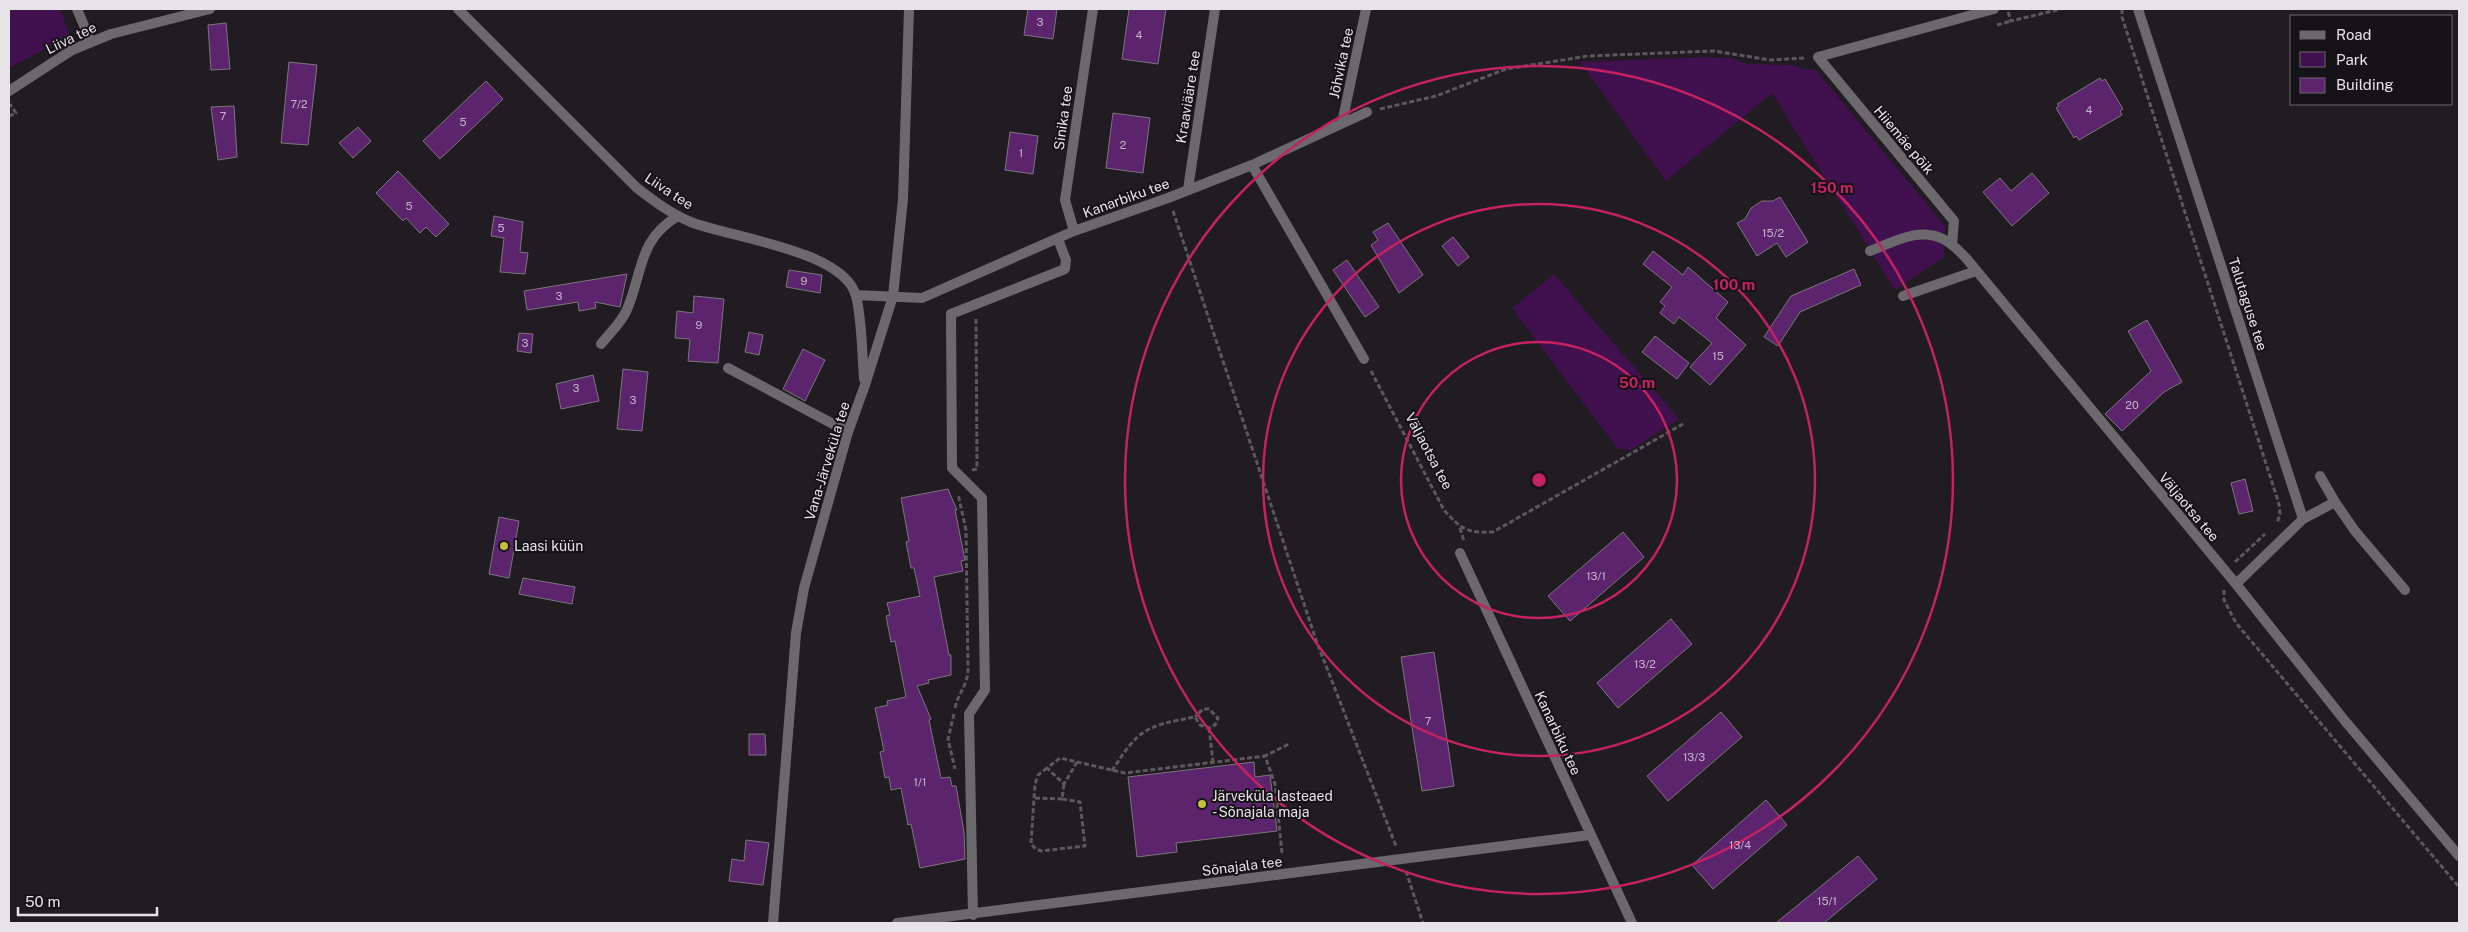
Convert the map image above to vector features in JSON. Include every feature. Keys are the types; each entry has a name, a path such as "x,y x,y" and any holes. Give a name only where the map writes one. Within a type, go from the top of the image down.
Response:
{"street":[{"path":"77,9 91,42"},
{"name":"Liiva tee","path":"9,91 64,55 91,42 111,34 210,9"},
{"name":"Liiva tee","path":"458,9 637,188 678,216 693,223 817,259 838,270 856,295"},
{"name":"Vana-Järveküla tee","path":"773,923 796,633 804,588 848,432 893,296 903,199 909,9"},
{"name":"Sinika tee","path":"1074,231 1065,200 1093,9"},
{"name":"Kraaviääre tee","path":"1188,189 1215,9"},
{"name":"Jõhvika tee","path":"1342,123 1366,9"},
{"path":"1818,57 1978,10 1994,9"},
{"name":"Talutaguse tee","path":"2138,9 2303,519"},
{"name":"Hiiemäe põik","path":"1818,57 1954,221 1952,245"},
{"name":"Kanarbiku tee","path":"856,295 922,298 1074,231 1168,198 1252,165 1367,112"},
{"path":"1252,165 1364,359"},
{"path":"601,344 628,308 645,249 663,225 678,216"},
{"name":"Väljaotsa tee","path":"1870,251 1913,234 1928,234 1946,240 1952,245 1976,271 2228,574 2345,721 2459,856"},
{"path":"973,915 969,714 985,690 982,498 952,468 952,314 1064,269 1066,260 1058,239"},
{"path":"1903,296 1976,271"},
{"path":"856,295 865,385"},
{"path":"728,368 848,432"},
{"path":"2320,476 2355,531 2405,590"},
{"path":"2236,584 2303,519 2335,502"},
{"name":"Kanarbiku tee","path":"1460,553 1632,923"},
{"name":"Sõnajala tee","path":"897,923 973,915 1590,835"}],"path":[{"path":"2007,9 2011,21 2061,9"},
{"path":"2122,9 2122,17 2144,87 2279,504 2280,514 2278,522 2236,560 2224,586 2224,600 2236,623 2459,887"},
{"path":"1367,112 1436,96 1506,69 1588,56 1714,51 1770,60 1818,57"},
{"path":"9,101 16,113 9,116"},
{"path":"1168,198 1316,640 1402,859 1423,923"},
{"path":"957,474 977,469 976,304"},
{"name":"Väljaotsa tee","path":"1364,359 1444,510 1460,527 1473,533 1493,532 1683,424"},
{"path":"955,488 959,495 966,530 968,670 967,684 957,698 948,739 956,777"},
{"path":"1112,771 1136,736 1151,727 1195,717 1202,709 1209,709 1218,718 1215,726 1209,728 1200,725 1195,717"},
{"path":"1209,728 1213,762"},
{"path":"1035,798 1080,802 1085,846 1042,851 1036,849 1031,844 1035,784 1038,774 1060,758 1125,773 1265,756 1290,744"},
{"path":"1265,756 1275,784 1282,853"},
{"path":"1062,799 1064,784 1077,762"},
{"path":"1047,768 1064,784"}],"green space":[{"path":"9,9 60,9 70,36 9,68"},
{"path":"1704,57 1730,58 1748,64 1793,65 1804,69 1816,70 1945,226 1944,257 1895,290 1772,93 1666,181 1580,62"},
{"path":"1554,274 1679,419 1631,450 1618,449 1512,308"}],"building":[{"path":"1028,9 1057,9 1053,39 1024,35"},
{"path":"1129,9 1166,9 1158,64 1122,59"},
{"path":"226,23 230,69 211,70 208,25"},
{"path":"289,62 317,65 308,145 281,143"},
{"path":"2100,78 2102,81 2105,79 2123,109 2120,111 2122,115 2079,140 2076,136 2074,138 2056,108 2059,106 2057,104"},
{"path":"486,81 503,99 440,159 423,141"},
{"path":"234,106 237,157 218,160 211,107"},
{"path":"1113,113 1150,118 1143,173 1106,168"},
{"path":"358,127 371,141 353,158 339,143"},
{"path":"1010,132 1038,136 1033,174 1005,170"},
{"path":"398,171 449,224 436,237 426,227 420,233 406,218 403,221 376,193"},
{"path":"2032,173 2049,193 2012,226 1983,192 2000,178 2011,191"},
{"path":"1780,197 1808,242 1786,257 1777,243 1757,256 1737,223 1745,219 1751,208 1762,201 1773,201"},
{"path":"494,216 523,222 520,252 528,253 525,274 500,272 504,238 491,236"},
{"path":"1388,223 1423,275 1399,293 1371,245 1378,240 1373,232"},
{"path":"1453,237 1469,257 1458,266 1442,246"},
{"path":"1653,251 1683,275 1688,267 1728,302 1716,318 1746,345 1710,385 1690,367 1712,343 1679,317 1674,324 1660,313 1665,306 1660,302 1672,287 1643,264"},
{"path":"1347,260 1379,307 1365,317 1333,270"},
{"path":"1854,269 1861,285 1800,312 1778,346 1764,337 1791,296"},
{"path":"789,270 822,275 820,293 786,287"},
{"path":"627,274 620,307 595,302 596,308 579,311 578,302 527,310 524,291"},
{"path":"694,296 724,299 718,363 688,361 690,339 675,338 677,311 693,313"},
{"path":"2147,320 2182,382 2164,392 2122,431 2105,414 2151,371 2128,331"},
{"path":"749,332 763,335 759,355 745,352"},
{"path":"519,333 533,334 531,353 517,351"},
{"path":"1655,336 1689,363 1677,379 1642,352"},
{"path":"803,349 825,360 805,401 783,389"},
{"path":"623,369 648,372 642,431 617,429"},
{"path":"593,375 599,401 561,409 556,384"},
{"path":"2245,479 2253,511 2239,514 2231,483"},
{"path":"948,489 957,510 955,510 965,560 961,561 963,571 934,577 949,655 951,655 951,675 928,680 929,683 917,686 931,719 929,720 941,778 950,777 952,786 956,786 964,832 965,859 920,868 911,824 908,825 901,788 891,790 889,777 885,778 880,752 884,751 875,708 888,705 887,701 906,697 895,641 891,642 886,616 890,615 887,603 920,596 914,568 911,568 906,542 909,541 901,498"},
{"path":"499,517 519,521 509,578 489,574"},
{"path":"1623,532 1644,557 1570,621 1548,596"},
{"path":"523,578 575,587 572,604 519,594"},
{"path":"1671,619 1692,644 1618,708 1597,683"},
{"path":"1434,652 1454,786 1422,791 1401,657"},
{"path":"1721,712 1742,737 1668,801 1647,776"},
{"path":"749,734 765,734 766,755 749,755"},
{"name":"Järveküla lasteaed - Sõnajala maja","path":"1254,762 1255,777 1270,775 1277,831 1176,843 1177,852 1137,857 1128,777"},
{"path":"1766,800 1787,825 1713,889 1692,865"},
{"path":"746,840 769,843 763,885 729,881 732,859 744,861"},
{"path":"1858,856 1877,879 1824,923 1776,923"}],"place":[{"name":"Laasi küün","path":"504,546"},
{"name":"Järveküla lasteaed - Sõnajala maja","path":"1202,804"}]}
